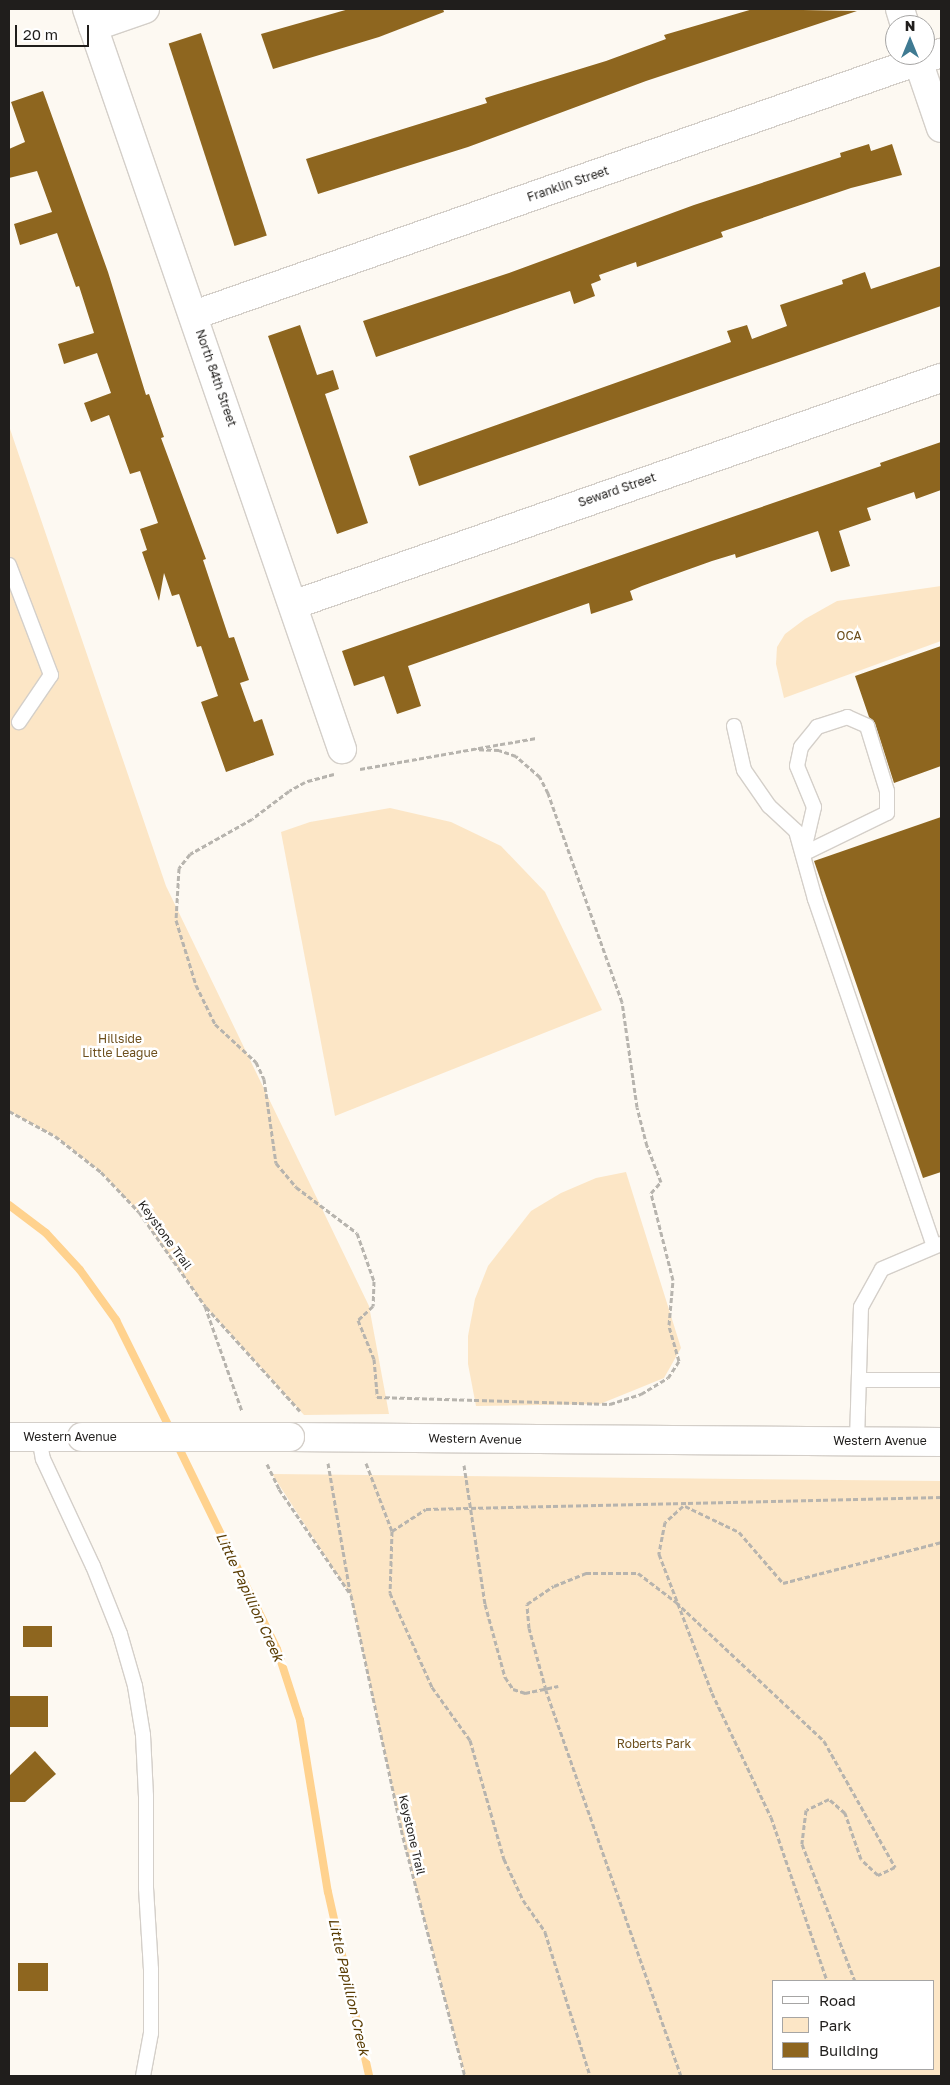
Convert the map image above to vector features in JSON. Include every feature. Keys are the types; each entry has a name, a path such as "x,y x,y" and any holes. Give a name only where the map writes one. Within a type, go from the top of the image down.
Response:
{"street":[{"path":"90,18 145,9"},
{"name":"North 84th Street","path":"90,18 194,315 345,764"},
{"name":"Franklin Street","path":"194,315 902,65"},
{"path":"927,65 941,128"},
{"name":"Seward Street","path":"293,605 941,378"},
{"name":"Western Avenue","path":"9,1437 82,1437 297,1426 941,1442"}],"lane":[{"path":"9,565 51,675 19,722"},
{"path":"847,717 867,726 887,792 887,813 803,854 814,807 798,766 801,747 817,727 847,717"},
{"path":"734,726 744,770 769,806 796,831 815,899 938,1245 882,1269 861,1307 858,1441"},
{"path":"859,1380 941,1380"},
{"path":"39,1437 43,1459 93,1566 120,1634 137,1696 146,1796 146,1888 150,1969 151,2033 143,2076"}],"path":[{"path":"476,749 499,750 516,756 540,777 548,793 622,1002 638,1107 647,1146 661,1182 651,1193 673,1280 670,1325 679,1361 668,1378 642,1394 610,1404 377,1397 374,1359 358,1320 373,1306 374,1281 357,1233 296,1187 276,1163 264,1078 256,1062 214,1024 196,985 176,920 179,868 190,854 252,820 305,782 345,764 476,749 536,738"},
{"name":"Keystone Trail","path":"9,1111 55,1136 101,1172 139,1212 205,1306 297,1426"},
{"name":"Keystone Trail","path":"328,1462 351,1596 403,1837 465,2076"},
{"path":"366,1462 392,1531 390,1593 432,1687 470,1740 504,1859 523,1900 546,1932 590,2076"},
{"path":"464,1462 486,1604 505,1677 513,1689 525,1693 558,1686"},
{"path":"392,1531 426,1508 470,1509 684,1505 941,1497"},
{"path":"684,1505 739,1532 783,1583 941,1542"},
{"path":"684,1505 665,1522 659,1554 712,1693 771,1817 827,1980"},
{"path":"681,2076 546,1690 529,1628 527,1604 554,1586 586,1573 638,1573 676,1602 824,1741 895,1867 878,1875 860,1860 845,1813 829,1799 806,1810 802,1844 855,1980"}],"green space":[{"name":"Hillside Little League","path":"9,426 166,886 369,1306 389,1414 304,1415 205,1306 139,1212 101,1172 55,1136 9,1111"},
{"name":"OCA","path":"941,586 941,641 784,698 776,664 777,647 785,634 805,619 837,601"},
{"path":"390,808 451,822 501,846 545,892 602,1010 335,1116 281,832 310,822"},
{"path":"626,1172 681,1348 664,1378 600,1404 476,1406 468,1364 468,1336 475,1299 488,1266 531,1211 561,1193 596,1178"},
{"name":"Roberts Park","path":"272,1474 941,1481 941,2076 465,2076 403,1837 351,1596"}],"building":[{"path":"349,9 443,9 444,12 379,37 273,69 261,34"},
{"path":"753,9 857,11 646,81 468,147 318,194 306,159 487,103 485,98 606,61 666,39 664,35"},
{"path":"201,33 267,236 234,246 169,44"},
{"path":"43,91 108,272 146,395 149,394 164,437 161,438 206,559 203,560 229,638 234,637 249,680 240,683 254,722 262,719 274,755 226,772 201,702 218,696 201,646 197,647 179,594 172,596 164,573 159,601 142,552 147,550 140,529 158,523 140,471 130,474 109,415 91,422 84,403 111,393 97,353 64,364 58,344 94,333 79,286 76,287 57,233 20,245 14,224 52,212 37,171 9,178 9,149 25,142 11,102"},
{"path":"869,144 871,151 892,144 902,175 851,188 721,232 723,237 637,267 636,262 599,275 601,280 591,284 595,296 574,304 570,291 376,357 363,321 509,273 694,205 841,157 840,153"},
{"path":"941,266 941,306 419,486 409,456 731,342 727,331 747,325 752,339 787,326 780,305 843,284 842,280 865,272 871,289"},
{"path":"300,325 317,375 333,370 339,389 325,394 368,523 337,534 268,336"},
{"path":"941,442 941,490 916,499 914,492 867,508 871,520 839,531 850,566 831,572 818,531 736,558 735,554 712,561 642,586 630,591 633,600 591,614 589,603 408,666 421,706 397,714 384,676 354,686 342,651 881,466 880,463"},
{"path":"941,646 941,766 894,783 875,723 869,717 855,676"},
{"path":"941,817 941,1172 923,1178 814,861"},
{"path":"23,1626 52,1626 52,1647 23,1647"},
{"path":"9,1696 48,1696 48,1727 9,1727"},
{"path":"35,1751 56,1774 25,1802 9,1802 9,1776"},
{"path":"18,1963 48,1963 48,1991 18,1991"}],"waterway":[{"name":"Little Papillion Creek","path":"9,1205 46,1233 80,1270 116,1320 171,1431"},
{"name":"Little Papillion Creek","path":"176,1442 277,1649 300,1720 328,1892 369,2076"}]}
